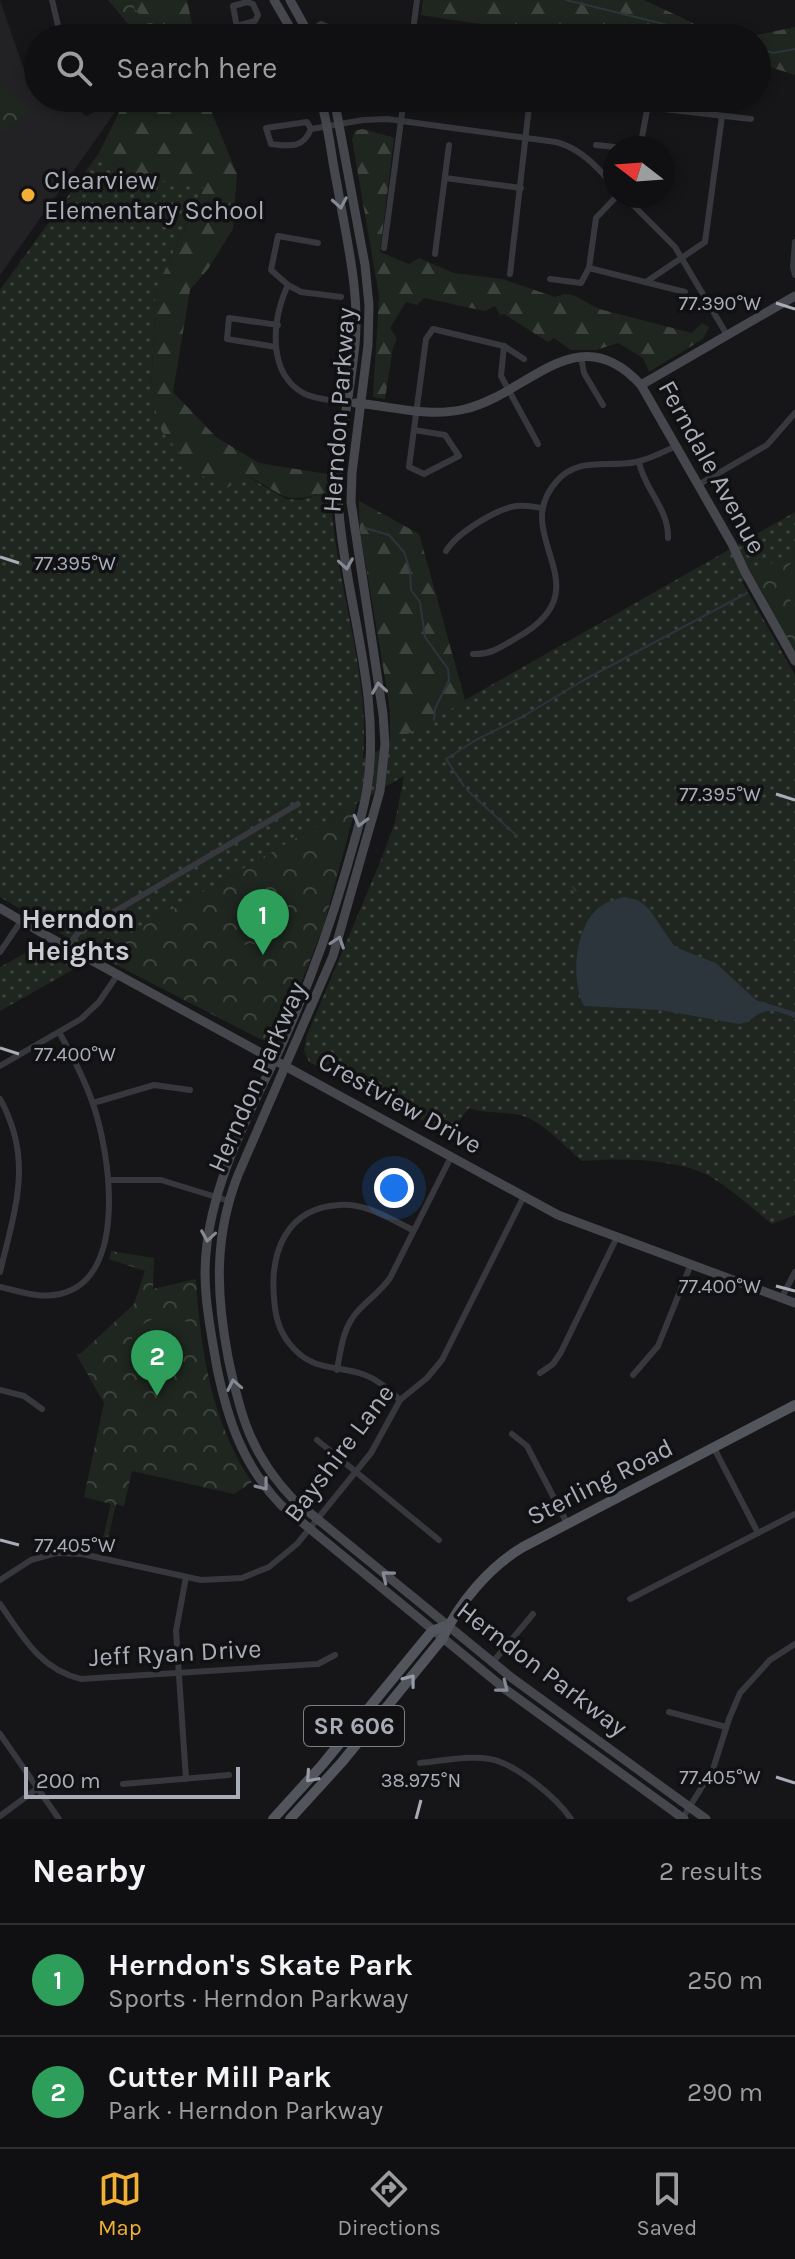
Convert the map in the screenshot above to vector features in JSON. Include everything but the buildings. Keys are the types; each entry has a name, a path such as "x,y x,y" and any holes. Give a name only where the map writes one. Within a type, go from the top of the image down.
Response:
{"main road":[{"path":"274,0 288,24"},
{"path":"290,0 303,24"},
{"name":"Herndon Parkway","path":"324,112 355,288 355,344 338,485 338,511 371,722 371,762 365,801 330,928 216,1196 206,1248 205,1298 230,1424 246,1461 281,1505 505,1689 683,1819"},
{"name":"Herndon Parkway","path":"337,112 365,265 369,305 368,345 352,473 352,516 383,714 384,763 375,816 342,932 229,1201 218,1255 218,1296 241,1418 251,1442 272,1476 293,1499 492,1663 706,1819"},
{"path":"641,385 795,296"},
{"path":"348,403 435,413 467,408 508,391 560,360 581,357"},
{"name":"Ferndale Avenue","path":"581,357 614,363 641,385 795,661"},
{"name":"Crestview Drive","path":"0,908 558,1215 795,1303"},
{"name":"Sterling Road","path":"290,1819 342,1762 442,1639 448,1625 497,1564 567,1523 795,1405"},
{"path":"432,1631 448,1625"},
{"name":"SR 606","path":"273,1819 322,1765 432,1631"}],"street":[{"path":"52,0 58,24"},
{"path":"414,24 417,0"},
{"path":"237,24 233,6 247,2 253,4 258,15 255,21 244,24"},
{"path":"384,248 402,112"},
{"path":"510,274 528,112"},
{"path":"642,136 647,112"},
{"path":"688,112 751,119"},
{"path":"646,282 705,242 722,116"},
{"path":"311,129 373,119 556,142 576,149 603,175"},
{"path":"307,122 311,129 307,139 294,147 271,144 266,128 307,122"},
{"path":"435,254 449,145"},
{"path":"596,145 603,146"},
{"path":"445,178 521,188"},
{"path":"550,279 581,283 589,268 596,218 606,208"},
{"path":"636,208 675,247 727,335"},
{"path":"318,243 278,236 271,270 301,292 341,297"},
{"path":"795,242 795,275"},
{"path":"589,268 685,292"},
{"path":"288,285 278,325 278,364 297,389 316,398 348,403"},
{"path":"276,347 227,339 229,318 278,325"},
{"path":"414,430 445,435 459,456 424,474 409,467 426,339 433,329 504,346 524,359"},
{"path":"504,346 501,376 538,444"},
{"path":"581,357 584,373 603,405"},
{"path":"698,485 767,445 795,413"},
{"path":"473,654 496,650 534,628 553,605 557,583 542,527 543,508 554,484 569,471 588,463 639,462 676,446"},
{"path":"639,462 642,477 665,516 668,538"},
{"path":"446,551 460,535 508,508 543,508"},
{"path":"67,947 78,933 298,804"},
{"path":"0,952 21,921"},
{"path":"0,1066 91,1011 118,974"},
{"path":"0,1287 51,1296 70,1291 87,1279 102,1256 108,1213 108,1180 102,1136 93,1103 59,1032"},
{"path":"93,1103 154,1085 190,1090"},
{"path":"0,1099 15,1133 20,1177 0,1272"},
{"path":"337,1370 346,1329 360,1309 390,1278 451,1157"},
{"path":"108,1180 161,1180 229,1201"},
{"name":"Bayshire Lane","path":"0,1580 31,1560 69,1552 186,1577 228,1580 256,1573 281,1559 377,1445 388,1417 400,1400 427,1378 442,1360 524,1196"},
{"path":"400,1400 385,1386 365,1375 316,1365 305,1358 282,1333 275,1311 274,1259 282,1240 305,1216 324,1207 341,1204 364,1207 413,1230"},
{"path":"540,1373 553,1364 561,1352 617,1237"},
{"path":"633,1375 658,1346 691,1264"},
{"path":"782,1297 795,1272"},
{"path":"0,1390 24,1396 42,1409"},
{"path":"512,1434 527,1446 567,1523"},
{"path":"317,1440 439,1540"},
{"path":"714,1447 758,1533"},
{"path":"630,1599 795,1514"},
{"path":"186,1577 177,1615 186,1779"},
{"name":"Jeff Ryan Drive","path":"0,1604 40,1658 70,1676 92,1680 318,1664 335,1655"},
{"path":"492,1663 533,1614"},
{"path":"683,1819 713,1769 734,1706 749,1681 770,1660 795,1644"},
{"path":"669,1712 726,1727"},
{"path":"0,1734 59,1819"},
{"path":"420,1763 484,1758 501,1762 550,1795 571,1819"},
{"path":"123,1784 229,1775"},
{"path":"0,1816 38,1788"}],"shaded area":[{"name":"Clearview Elementary School","path":"0,0 24,68 24,112 81,112 86,116 95,112 115,112 0,275"},
{"path":"625,897 638,900 649,909 675,947 716,963 756,1000 795,1012 795,1018 766,1011 739,1024 660,1010 584,1006 576,971 583,931 599,907"}],"green space":[{"path":"108,0 187,0 192,24 128,24"},
{"path":"111,0 135,0 134,9 146,20 151,14 161,20 160,24 130,24"},
{"path":"423,0 644,0 695,24 482,24 421,15"},
{"path":"795,27 795,75 771,67 771,32"},
{"path":"0,81 26,112 0,135"},
{"path":"119,112 212,112 237,174 233,229 208,269 190,290 173,392 216,437 259,463 333,475 331,491 302,498 286,497 247,476 225,489 197,473 162,432 151,395 156,289 204,187 127,175 99,153"},
{"path":"362,129 394,138 380,252 409,264 419,258 454,273 502,279 555,297 573,295 599,309 692,333 702,323 709,327 703,339 649,372 643,358 618,343 596,350 571,350 554,338 548,342 504,314 500,315 495,306 485,311 424,298 417,305 406,302 390,328 397,339 385,399 373,397 379,296 352,139 355,131"},
{"path":"99,153 127,175 204,186 156,289 151,395 247,476 286,499 301,500 331,491 338,558 362,692 363,759 390,744 392,724 371,581 360,531 359,501 419,534 465,700 795,512 795,550 742,582 795,675 795,1215 772,1224 717,1181 687,1167 642,1160 582,1161 541,1125 519,1115 469,1108 449,1134 309,1062 304,1050 307,1035 381,860 395,822 404,776 95,954 0,897 0,290"},
{"path":"359,501 419,534 465,701 390,744 390,708 360,531"},
{"path":"795,550 795,661 747,577"},
{"path":"795,558 795,604 776,588"},
{"path":"357,803 323,928 291,1008 274,1039 262,1040 95,954"},
{"path":"42,944 81,965 0,1011 0,967"},
{"path":"260,944 261,947 281,948 289,962 283,966 269,955 241,956 241,945"},
{"path":"111,1251 154,1258 153,1289 196,1279 210,1385 227,1436 252,1482 234,1494 132,1471 124,1506 116,1504 106,1547 101,1546 111,1504 84,1497 104,1403 76,1354 80,1354 134,1304 145,1271 109,1259"},
{"path":"161,1317 188,1322 178,1372 172,1375 123,1363 135,1333 146,1323"}],"waterway":[{"path":"566,0 664,24"},
{"path":"771,52 795,49"},
{"path":"365,528 389,535 404,552 410,570 411,590 420,602 425,637 448,669 449,680 435,709 434,720"},
{"path":"464,786 446,759 582,681 747,593"},
{"path":"467,790 517,836"},
{"path":"573,887 576,891"}],"place":[{"name":"Clearview Elementary School","path":"28,195"},
{"name":"Herndon's Skate Park","path":"263,955"},
{"name":"Cutter Mill Park","path":"157,1396"}],"district":[{"name":"Herndon Heights","path":"78,934"}]}
